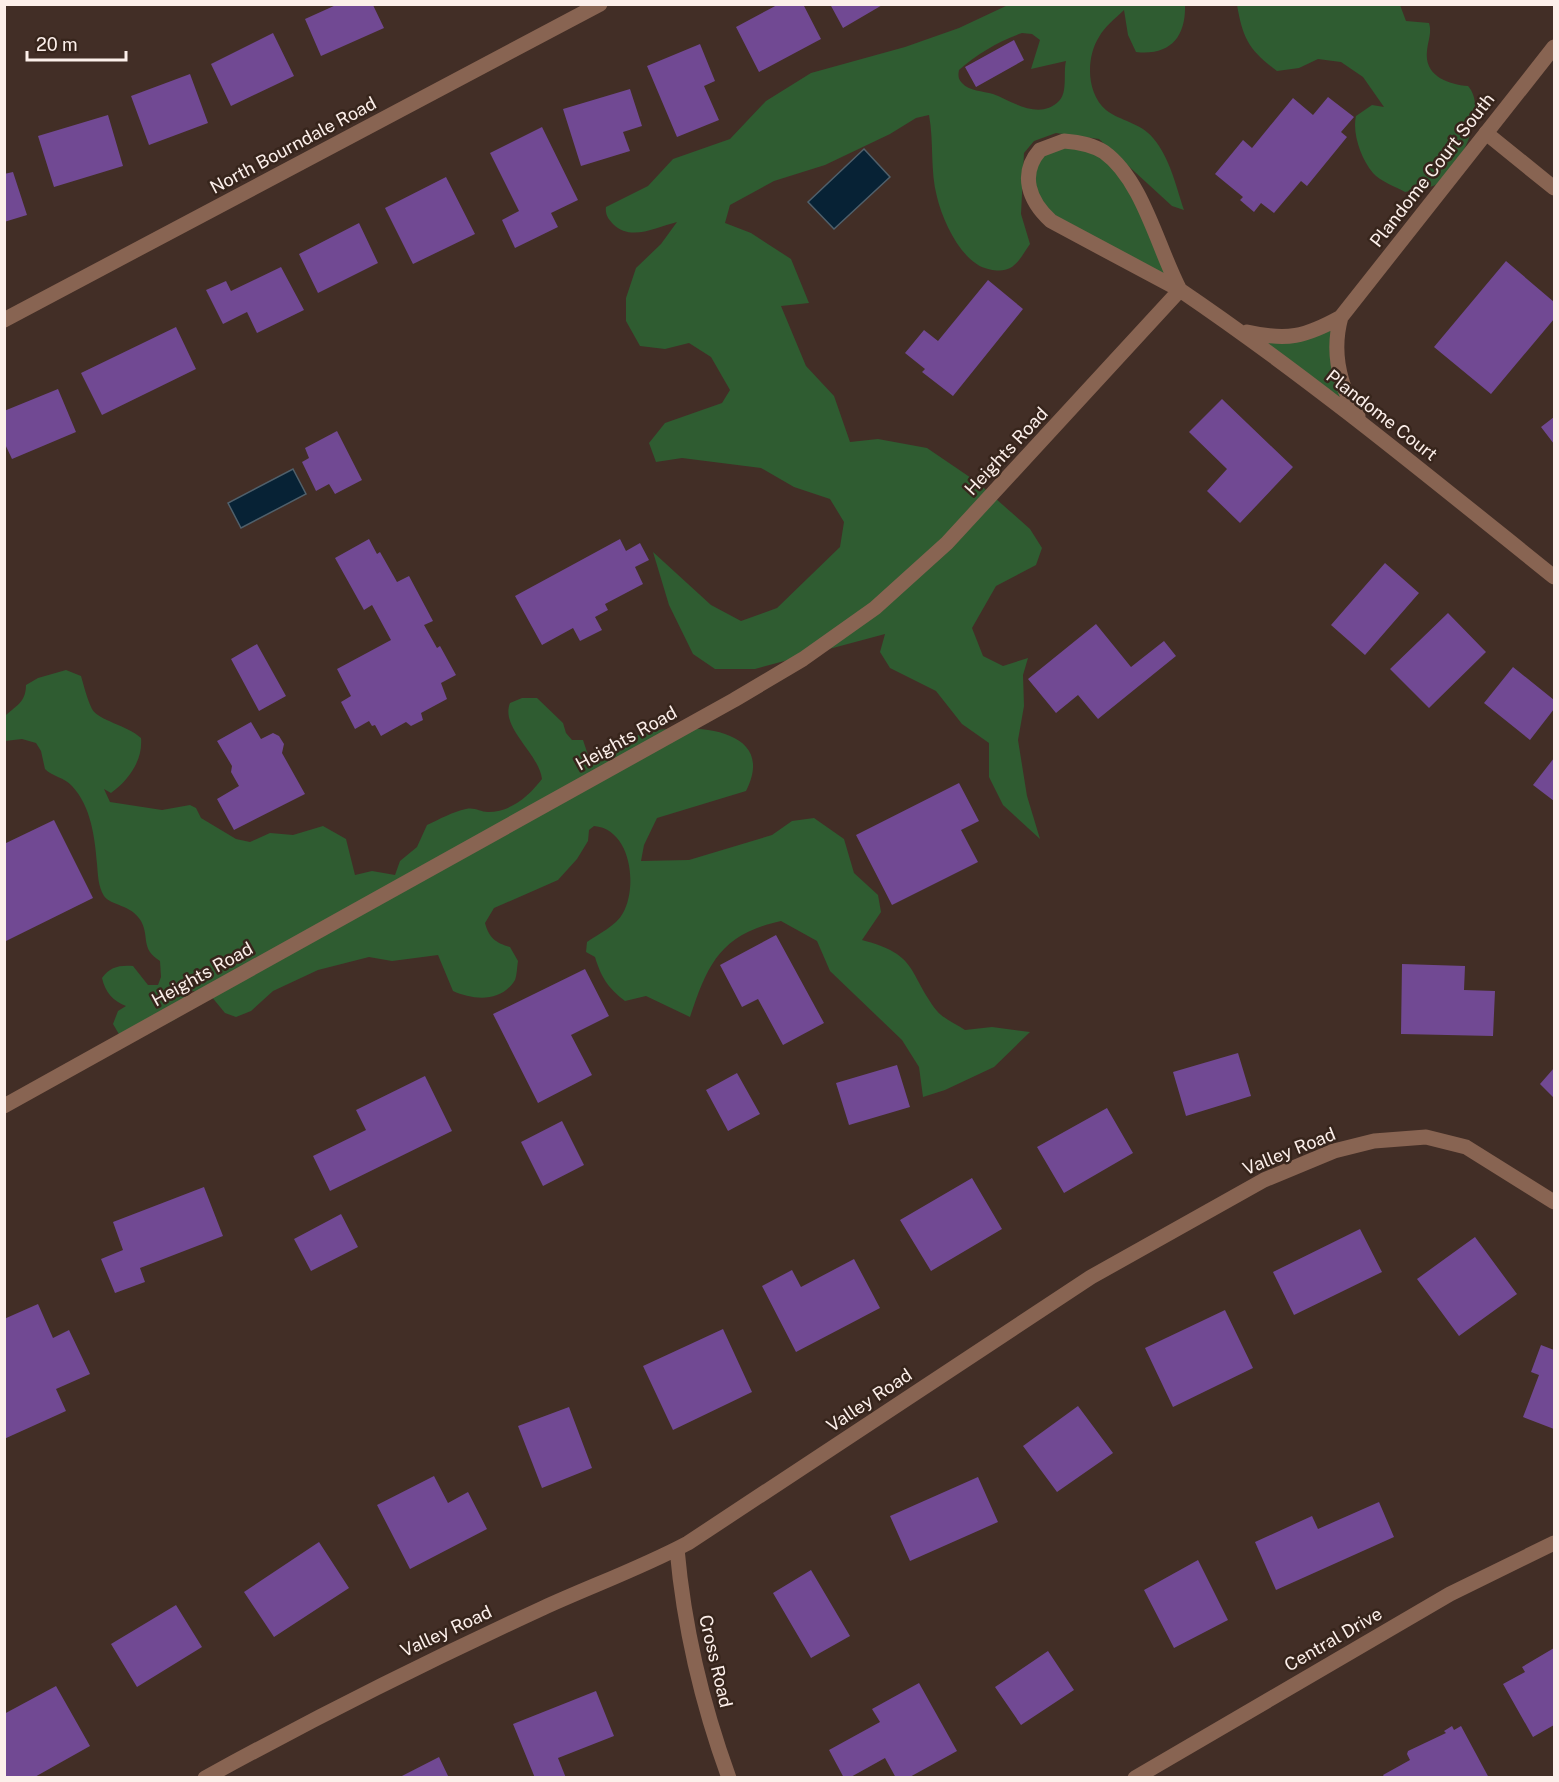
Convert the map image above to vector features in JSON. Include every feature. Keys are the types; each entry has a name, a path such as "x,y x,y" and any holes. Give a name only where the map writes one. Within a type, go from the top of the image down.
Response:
{"street":[{"name":"North Bourndale Road","path":"4,320 600,4"},
{"name":"Plandome Court South","path":"1241,331 1287,339 1322,328 1341,317 1554,47"},
{"path":"1486,133 1554,188"},
{"name":"Plandome Court","path":"1180,290 1128,178 1115,161 1102,151 1078,142 1064,141 1040,150 1028,169 1032,198 1040,211 1051,221 1180,290 1241,331 1362,422 1554,577"},
{"name":"Heights Road","path":"4,1107 734,700 803,659 876,608 947,543 1180,290"},
{"name":"Plandome Court South","path":"1341,317 1336,335 1337,366 1344,387 1362,422"},
{"name":"Valley Road","path":"205,1778 397,1676 677,1549 1090,1277 1264,1180 1334,1151 1374,1142 1426,1137 1466,1147 1554,1202"},
{"name":"Central Drive","path":"1135,1778 1450,1594 1554,1543"},
{"name":"Cross Road","path":"677,1549 680,1589 695,1664 712,1731 729,1778"}],"green space":[{"path":"1008,5 1185,5 1183,26 1174,42 1158,51 1148,52 1136,52 1128,35 1124,10 1099,37 1090,64 1092,85 1099,103 1106,110 1143,129 1159,146 1172,172 1184,210 1172,206 1099,139 1056,133 1034,141 1024,153 1021,214 1030,244 1018,262 1009,269 988,269 970,259 962,250 944,218 935,187 929,115 916,118 890,134 825,165 774,181 730,205 725,223 751,233 791,259 809,303 781,306 806,366 834,396 850,442 878,439 927,448 977,482 1030,529 1042,548 1036,565 996,586 972,628 983,656 1003,666 1028,658 1023,675 1024,706 1018,740 1027,796 1040,839 1003,805 989,777 989,743 962,724 936,691 890,668 880,652 885,634 755,669 715,669 693,654 669,605 653,552 711,605 741,621 777,608 840,547 844,522 830,499 794,487 761,468 682,458 656,462 649,443 665,423 722,403 730,390 711,357 689,343 665,349 640,346 626,321 626,298 636,268 661,244 677,222 644,232 628,232 613,224 606,212 606,207 648,186 673,159 730,139 766,101 811,73 905,47 959,28","holes":["1022,33 1032,34 1040,40 1031,69 1066,61 1062,97 1051,107 1026,108 993,94 968,88 961,81 959,70 981,53 1013,36"]},
{"path":"1237,5 1400,5 1406,21 1429,23 1427,60 1429,67 1433,73 1445,81 1468,86 1474,96 1475,109 1469,138 1446,177 1437,184 1405,192 1380,179 1365,161 1356,138 1356,116 1372,105 1384,107 1363,77 1341,62 1318,59 1299,68 1277,71 1260,57 1249,43 1242,27"},
{"path":"1064,141 1115,161 1180,290 1040,211 1032,159"},
{"path":"1341,317 1336,335 1352,407 1241,331 1271,337"},
{"path":"66,670 81,676 92,709 96,713 141,738 140,754 129,776 111,793 104,789 110,802 162,810 190,805 196,808 201,818 236,839 250,842 270,833 293,835 323,826 346,839 355,875 372,871 395,875 400,861 417,847 427,825 466,809 488,812 504,809 519,802 531,791 542,779 534,760 510,722 508,712 510,703 522,698 537,698 563,723 566,733 572,740 583,740 590,761 612,753 647,732 684,728 724,734 740,741 750,753 753,769 746,791 657,818 644,845 641,861 689,860 772,835 792,821 814,818 844,839 854,873 878,895 881,912 862,940 894,952 903,959 910,966 937,1011 965,1030 992,1027 1030,1032 994,1067 945,1090 923,1097 919,1067 902,1040 830,971 817,941 781,921 744,934 720,954 703,981 690,1017 646,996 625,1001 606,982 595,957 586,952 587,942 620,918 628,902 630,888 628,860 623,848 616,837 606,829 594,826 589,830 588,841 577,859 558,880 494,908 485,923 491,936 497,942 510,947 518,961 515,980 502,993 478,998 453,991 438,955 392,961 369,957 318,970 273,991 251,1011 236,1017 225,1013 211,996 189,990 189,1002 185,1011 177,1018 154,1028 120,1036 113,1024 118,1011 126,1006 110,995 102,978 108,971 115,968 133,966 148,985 158,985 161,977 160,961 150,952 144,927 137,915 111,902 102,892 91,823 78,794 69,783 45,769 41,751 36,743 22,739 5,741 4,717 22,700 26,685 38,678"}],"water":[{"path":"864,149 890,177 834,229 808,202"},
{"path":"293,469 306,494 241,528 228,503"}],"building":[{"path":"779,4 803,4 821,39 759,72 736,27"},
{"path":"830,4 884,4 843,28"},
{"path":"336,5 373,5 384,28 321,56 305,19"},
{"path":"273,33 294,76 231,106 211,64"},
{"path":"1014,40 1024,60 976,87 965,67"},
{"path":"700,44 715,81 704,86 719,120 677,137 647,66"},
{"path":"190,74 208,123 149,145 131,96"},
{"path":"630,89 642,126 623,132 630,151 581,166 563,109"},
{"path":"1328,97 1354,117 1341,132 1347,137 1307,186 1301,181 1274,213 1261,203 1254,212 1240,200 1243,197 1215,174 1243,140 1252,148 1293,98 1313,115"},
{"path":"108,115 123,166 54,187 38,136"},
{"path":"542,127 578,200 551,213 558,227 515,248 502,220 519,211 490,153"},
{"path":"13,172 27,215 4,222 4,174"},
{"path":"446,177 475,234 413,264 385,208"},
{"path":"359,223 378,263 318,293 299,254"},
{"path":"1506,261 1554,302 1554,319 1491,394 1434,347"},
{"path":"281,267 304,310 257,333 247,312 223,324 206,290 226,281 231,291"},
{"path":"988,280 1023,309 953,396 922,372 925,369 905,353 924,330 938,341"},
{"path":"176,327 196,369 102,415 81,373"},
{"path":"58,389 76,432 12,459 4,442 4,411"},
{"path":"1222,399 1293,467 1240,523 1207,491 1227,469 1189,432"},
{"path":"1554,417 1554,444 1541,427"},
{"path":"337,431 362,480 335,494 329,484 316,491 302,462 309,458 305,448"},
{"path":"369,539 377,554 380,552 397,582 409,576 433,621 424,625 437,648 440,646 456,675 441,683 447,699 421,713 423,720 411,726 406,722 381,736 375,725 372,726 369,721 355,729 341,702 351,696 337,669 391,640 372,605 364,610 335,558"},
{"path":"620,539 626,551 640,543 649,560 635,567 643,584 605,604 608,610 595,617 602,630 580,641 573,628 542,645 515,596"},
{"path":"1385,563 1419,593 1365,655 1331,625"},
{"path":"1448,613 1486,652 1429,708 1390,669"},
{"path":"1096,624 1131,667 1164,641 1176,656 1098,719 1078,695 1056,713 1028,679"},
{"path":"257,644 286,696 259,711 231,659"},
{"path":"1513,667 1554,700 1554,709 1530,740 1484,703"},
{"path":"251,722 261,739 273,733 279,736 284,744 282,753 305,794 234,830 217,799 239,786 231,772 232,766 217,741"},
{"path":"1554,758 1554,801 1533,785"},
{"path":"959,783 979,821 961,830 978,862 892,905 856,835"},
{"path":"54,820 93,898 4,942 4,844"},
{"path":"776,935 824,1023 783,1045 758,999 742,1007 720,965"},
{"path":"1402,964 1465,966 1464,990 1495,991 1493,1036 1401,1034"},
{"path":"585,969 609,1016 571,1035 592,1075 538,1103 493,1014"},
{"path":"1238,1053 1251,1096 1186,1116 1173,1072"},
{"path":"897,1065 910,1107 849,1125 836,1083"},
{"path":"1554,1068 1554,1098 1540,1084"},
{"path":"737,1073 760,1114 728,1131 706,1090"},
{"path":"425,1076 452,1131 330,1191 313,1156 366,1130 356,1110"},
{"path":"1107,1108 1133,1153 1064,1193 1037,1147"},
{"path":"562,1121 584,1165 543,1186 521,1142"},
{"path":"972,1178 1002,1229 931,1271 900,1220"},
{"path":"204,1187 223,1236 140,1268 145,1282 115,1293 101,1259 123,1250 113,1222"},
{"path":"341,1214 358,1247 311,1271 294,1239"},
{"path":"1360,1229 1382,1272 1294,1315 1273,1272"},
{"path":"1475,1237 1517,1294 1459,1336 1417,1279"},
{"path":"854,1259 880,1308 796,1352 762,1286 792,1270 801,1287"},
{"path":"38,1304 53,1338 69,1330 90,1374 56,1389 66,1411 4,1439 4,1319"},
{"path":"1225,1310 1253,1368 1173,1407 1145,1348"},
{"path":"723,1329 752,1392 673,1430 643,1366"},
{"path":"1541,1345 1554,1350 1554,1429 1523,1417 1539,1375 1531,1372"},
{"path":"1078,1406 1113,1453 1057,1492 1023,1446"},
{"path":"569,1407 592,1468 542,1488 518,1426"},
{"path":"434,1476 448,1503 468,1492 487,1529 410,1569 377,1505"},
{"path":"978,1477 998,1522 910,1561 890,1516"},
{"path":"1379,1502 1394,1537 1276,1590 1255,1542 1312,1516 1318,1529"},
{"path":"319,1542 349,1588 274,1637 244,1592"},
{"path":"1198,1560 1228,1620 1174,1648 1144,1590"},
{"path":"811,1570 850,1636 811,1658 773,1593"},
{"path":"176,1605 202,1647 137,1687 111,1644"},
{"path":"1554,1648 1554,1725 1533,1737 1503,1684 1525,1672 1522,1667"},
{"path":"1048,1651 1074,1690 1021,1725 995,1687"},
{"path":"919,1683 957,1751 908,1778 896,1778 885,1758 849,1778 844,1778 829,1750 880,1722 872,1709"},
{"path":"56,1686 90,1746 33,1778 4,1778 4,1714"},
{"path":"596,1691 614,1736 558,1758 566,1778 535,1778 513,1724"},
{"path":"1452,1726 1454,1730 1461,1726 1489,1778 1385,1778 1383,1775 1410,1760 1408,1751 1446,1733 1444,1731"},
{"path":"439,1757 449,1778 398,1778"}]}
